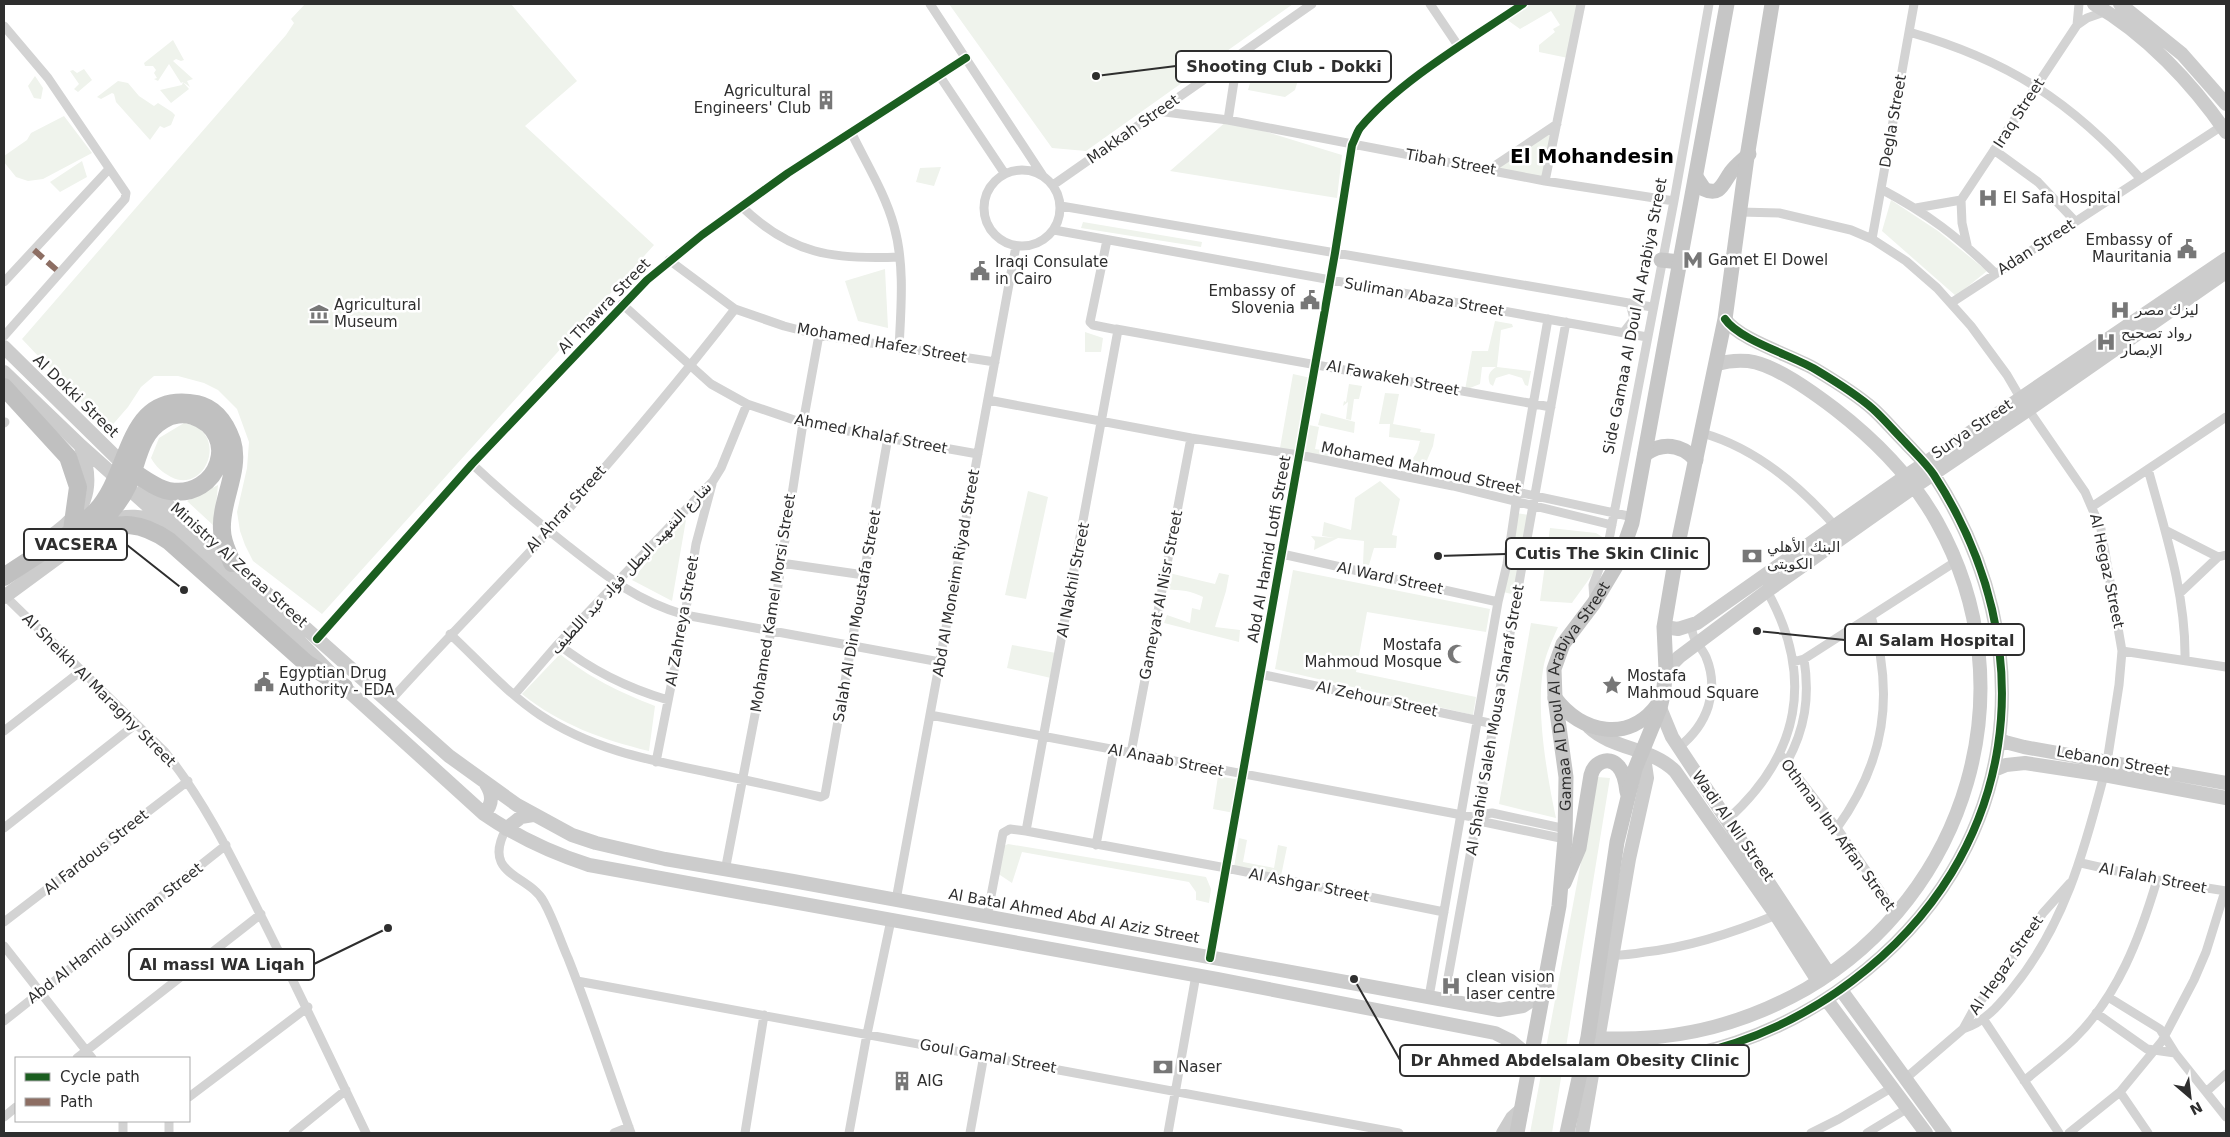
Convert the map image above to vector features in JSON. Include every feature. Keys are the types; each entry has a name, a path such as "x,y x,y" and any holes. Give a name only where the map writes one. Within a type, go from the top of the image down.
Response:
{"highway":[{"path":"4,387 68,457 78,487 73,531"},
{"path":"4,595 95,512 113,488 130,441 148,415 173,401 200,405 221,419 232,443 234,462 227,491 222,530 232,563"},
{"path":"4,577 120,500 143,441 152,429 164,419 187,414 201,419 210,426 216,435 220,450 220,460 217,469 210,479 200,486 184,492 168,491 126,467"},
{"path":"73,531 122,524 147,529 169,541 306,663 344,686"}],"main road":[{"name":"Gamaa Al Doul Al Arabiya Street","path":"1517,1133 1544,992 1560,889 1566,834 1566,776 1553,679 1557,656 1563,644 1594,603 1618,563 1633,517 1727,4"},
{"path":"1567,1133 1594,1037 1606,954 1617,842 1640,753 1661,703 1666,670 1664,627 1725,319 1746,156 1772,4"},
{"path":"1696,176 1704,189 1711,192 1718,190 1758,141 1762,129 1777,38 1778,4"},
{"path":"1661,260 1680,262"},
{"path":"1645,454 1658,447 1672,446 1685,450 1696,460"},
{"path":"1555,698 1569,715 1589,727 1602,730 1631,726 1661,703"},
{"path":"1560,889 1572,868 1579,848 1590,775 1598,763 1608,761 1618,765 1627,786 1627,801"}],"street":[{"path":"930,4 1043,176"},
{"name":"Makkah Street","path":"1053,185 1312,4"},
{"path":"1430,4 1459,47"},
{"path":"1352,145 1359,129 1416,78 1523,4"},
{"path":"1545,181 1581,4"},
{"name":"Side Gamaa Al Doul Al Arabiya Street","path":"1594,603 1593,584 1608,545 1652,306 1674,200 1709,4"},
{"name":"Degla Street","path":"1872,239 1914,4"},
{"name":"Iraq Street","path":"2077,25 2079,4"},
{"path":"2094,4 2107,11 2164,60 2204,103 2224,129"},
{"path":"2120,4 2182,54 2226,104"},
{"name":"Iraq Street","path":"1961,200 2077,25 2087,18 2107,11"},
{"path":"4,26 48,78 126,194 125,199 4,336"},
{"path":"1909,32 1975,54 2036,86 2059,102 2102,138 2140,178"},
{"path":"1228,120 1238,55"},
{"name":"Al Thawra Street","path":"317,639 472,464 622,304 669,260 788,174 966,58"},
{"path":"939,75 1005,174"},
{"name":"Tibah Street","path":"1157,111 1228,120 1545,181 1674,200"},
{"path":"1490,169 1557,124"},
{"name":"Adan Street","path":"1951,302 2140,178 2224,129"},
{"path":"851,132 886,203 894,227 901,287 899,348"},
{"name":"Abd Al Hamid Lotfi Street","path":"1210,958 1316,364 1352,145"},
{"path":"1994,150 2038,182 2076,221"},
{"path":"4,282 109,169"},
{"path":"1020,170 1036,172 1043,176 1053,185 1060,199 1060,215 1054,230 1041,242 1033,245 1016,246 997,237 990,229 985,214 986,198 990,188 1005,174 1020,170"},
{"path":"1881,190 1916,208 1967,245 1995,273"},
{"path":"1916,208 1961,200 1962,223 1967,245"},
{"name":"Suliman Abaza Street","path":"1061,206 1630,304 1652,306"},
{"path":"742,207 760,224 778,237 802,248 856,259 899,257"},
{"name":"Al Hegaz Street","path":"1740,212 1779,213 1844,228 1872,239 1917,270 1951,302 1989,350 2024,405 2085,492 2101,530 2122,651 2118,694 2105,768 2080,863 2064,904 2038,954 2018,981 1984,1020 1963,1029 1906,1078"},
{"name":"Suliman Abaza Street","path":"1054,230 1647,337"},
{"path":"1107,240 1090,320 1093,325 1116,329"},
{"name":"Abd Al Moneim Riyad Street","path":"896,900 1016,246"},
{"name":"Surya Street","path":"1692,626 1835,526 1929,469 2024,405 2211,276 2226,259"},
{"name":"Mohamed Hafez Street","path":"669,260 735,309 819,335 995,362"},
{"name":"Surya Street","path":"2211,276 2226,272"},
{"name":"Ahmed Khalaf Street","path":"622,304 690,366 728,395 747,404 803,422 978,454"},
{"path":"1624,332 1634,319 1630,304"},
{"name":"Al Ahrar Street","path":"389,702 450,634 549,531 690,366 735,309"},
{"name":"Al Shahid Saleh Mousa Sharaf Street","path":"1429,997 1498,602 1507,564 1517,492 1548,319"},
{"path":"1582,1133 1588,1063 1619,1064 1697,1054 1751,1037 1777,1026 1826,1000 1888,952 1914,925 1946,883 1964,854 1981,815 1994,770 1999,738 2001,700 1998,648 1993,612 1980,564 1961,521 1929,469 1873,409 1854,394 1813,368 1737,333 1725,319"},
{"name":"Al Shahid Saleh Mousa Sharaf Street","path":"1444,1000 1566,322"},
{"name":"Al Fawakeh Street","path":"1116,329 1551,408"},
{"name":"Al Nakhil Street","path":"1026,831 1118,333 1116,329"},
{"name":"Mohamed Kamel Morsi Street","path":"725,871 771,631 803,422 819,335"},
{"path":"1757,363 1754,352 1757,346 1762,343"},
{"name":"Al Dokki Street","path":"4,347 126,467"},
{"path":"1594,1037 1646,1038 1684,1034 1729,1022 1773,1006 1824,978 1858,953 1897,915 1927,874 1943,847 1965,788 1974,750 1980,701 1979,651 1972,617 1956,562 1938,523 1910,481 1877,446 1835,409 1794,382 1757,363 1738,360 1717,364"},
{"path":"4,372 81,446 87,464 89,485 73,531 68,538 69,549"},
{"name":"Mohamed Mahmoud Street","path":"988,400 1191,438 1299,455 1453,486 1516,503 1612,524"},
{"name":"شارع الشهيد البطل فؤاد عبد اللطيف","path":"514,695 558,644 713,482 747,404"},
{"path":"2092,506 2226,417"},
{"path":"1702,433 1737,446 1766,462 1792,482 1835,526"},
{"name":"Salah Al Din Moustafa Street","path":"742,780 822,796 826,795 888,437"},
{"name":"Gameyat Al Nisr Street","path":"1131,753 1191,438"},
{"name":"Ministry Al Zeraa Street","path":"81,446 299,641 344,686 484,814 506,829 552,852 589,865 891,920"},
{"path":"472,464 549,531 615,583 647,602 685,615 940,662"},
{"name":"Ministry Al Zeraa Street","path":"126,467 449,756 486,784 533,815 572,835 596,843"},
{"path":"2148,469 2180,593 2184,620 2185,660"},
{"name":"Surya Street","path":"1666,670 1679,657 1910,481"},
{"name":"Al Zahreya Street","path":"656,762 685,615 696,544 713,482"},
{"name":"Mohamed Mahmoud Street","path":"1517,492 1633,517"},
{"path":"4,595 106,522 120,516 135,515 150,518 178,532"},
{"path":"2165,530 2201,550 2222,556"},
{"path":"4,569 73,531"},
{"name":"Al Ward Street","path":"1282,554 1498,602"},
{"path":"2180,593 2222,556"},
{"path":"1793,662 1804,659 1956,562"},
{"path":"781,563 864,575"},
{"path":"1727,820 1754,794 1766,779 1780,754 1793,711 1795,689 1790,640 1780,615 1767,591"},
{"name":"Al Sheikh Al Maraghy Street","path":"4,595 165,752 188,781 226,845 308,1007 366,1133"},
{"path":"1972,617 1983,619 1993,612"},
{"path":"1837,828 1852,807 1864,785 1880,738 1884,697 1883,664 1871,616"},
{"path":"1664,627 1678,629 1692,626 1692,636 1709,667 1712,679 1710,704 1698,728 1678,747"},
{"path":"450,634 514,695 540,715 583,739 619,753 742,780"},
{"path":"558,644 590,668 619,683 668,700"},
{"path":"1979,651 1986,644 1993,644 1998,648"},
{"path":"2122,651 2226,667"},
{"path":"1787,762 1795,747 1806,713 1808,695 1804,659"},
{"path":"4,730 81,671"},
{"name":"Al Zehour Street","path":"1260,674 1494,724"},
{"name":"Wadi Al Nil Street","path":"1661,703 1667,728 1678,747 1727,820 1824,978"},
{"name":"Al Anaab Street","path":"930,715 1478,818"},
{"path":"4,828 136,724"},
{"name":"Wadi Al Nil Street","path":"1589,727 1598,736 1640,753 1654,756 1675,771 1776,915 1824,978"},
{"name":"Lebanon Street","path":"1999,738 2005,742 2226,798"},
{"path":"2024,747 2021,755 2026,763"},
{"path":"1096,846 1114,750"},
{"path":"1640,753 1645,764 1647,778 1606,954 1691,945 1776,915"},
{"name":"Othman Ibn Affan Street","path":"1780,754 1837,828 1897,915"},
{"path":"1675,771 1677,765 1686,760"},
{"name":"Lebanon Street","path":"1994,770 2006,765 2026,763 2105,768 2226,783"},
{"name":"Al Fardous Street","path":"4,922 188,781"},
{"path":"484,814 488,809 492,796 486,784"},
{"path":"1478,818 1492,813 1566,834"},
{"path":"533,815 521,817 506,829 499,846 502,863 512,876 528,884 542,896 577,980 630,1130 614,1133"},
{"path":"987,917 1003,833 1010,829 1026,831"},
{"name":"Al Ashgar Street","path":"1026,831 1096,846 1226,868 1444,912"},
{"name":"Al Batal Ahmed Abd Al Aziz Street","path":"596,843 725,871 896,900 1499,1010 1524,1006 1544,992"},
{"name":"Abd Al Hamid Suliman Street","path":"4,1021 226,845"},
{"path":"1943,847 1954,854 1964,854"},
{"name":"Al Falah Street","path":"2080,863 2157,880 2225,891"},
{"path":"1927,874 1934,872 1941,874 1946,883"},
{"path":"2024,1081 2074,1038 2108,997 2136,943 2157,880"},
{"name":"Al Hegaz Street","path":"1963,1029 1974,1009 1997,981 2043,913 2072,881"},
{"path":"2069,1133 2120,1092 2162,1040 2194,980 2206,952 2225,891"},
{"path":"849,1133 867,1034 896,900"},
{"path":"4,946 89,1055 260,914"},
{"path":"891,920 1196,975 1495,1033 1511,1041 1531,1058"},
{"path":"1168,1133 1196,975"},
{"name":"Goul Gamal Street","path":"577,980 1175,1090 1365,1130 1399,1133"},
{"path":"1841,990 1945,1133"},
{"path":"2108,997 2154,1024 2164,1034 2175,1053 2226,1117"},
{"path":"1826,1000 1926,1133"},
{"path":"190,1097 308,1007"},
{"path":"1495,1033 1499,1030 1503,1020 1499,1010"},
{"path":"2096,1013 2153,1051 2175,1053"},
{"path":"745,1133 764,1015"},
{"path":"1984,1020 2059,1133"},
{"path":"1646,1038 1643,1049 1645,1056 1650,1061"},
{"path":"970,1133 984,1055"},
{"path":"2207,1091 2226,1074"},
{"path":"1811,1133 1853,1112 1893,1087"},
{"path":"294,1133 346,1090"},
{"path":"2120,1092 2148,1133"},
{"path":"4,1117 15,1108"},
{"path":"1866,1133 1908,1108"},
{"path":"1503,1133 1512,1118 1522,1109"}],"shaded area":[{"name":"Agricultural Museum","path":"305,4 511,4 577,81 525,126 654,245 322,614 253,561 245,545 240,531 237,512 247,468 249,442 237,409 218,390 204,383 178,376 154,376 141,387 128,407 108,430 22,339 286,35 294,23 291,19"},
{"path":"949,4 1293,4 1086,151 1052,148"},
{"path":"1528,4 1579,4 1568,58 1539,52 1539,45 1555,32 1553,29 1560,25 1551,11 1520,29 1506,19"},
{"path":"173,40 184,60 176,59 173,61 193,79 187,81 190,87 183,82 181,83 169,64 158,81 154,79 157,78 154,73 156,70 153,66 145,66 144,63"},
{"path":"1281,55 1298,80 1295,90 1285,97 1248,90 1256,63"},
{"path":"84,69 92,80 78,92 74,89 79,84 70,71 73,70 77,73"},
{"path":"35,76 43,88 41,99 34,98 28,86"},
{"path":"118,81 128,83 139,96 154,106 158,103 172,112 175,115 171,125 164,128 160,126 150,140 116,102 114,94 112,93 101,99 97,97"},
{"path":"183,82 189,89 171,103 160,90 182,85"},
{"path":"64,116 92,153 43,179 28,181 16,177 4,162 4,156 27,140 31,133"},
{"path":"1228,120 1342,155 1337,198 1170,171"},
{"path":"1555,127 1544,180 1493,168"},
{"path":"82,161 87,177 60,192 50,182"},
{"path":"941,167 934,186 916,182 920,168"},
{"path":"1891,200 1938,231 1987,271 1956,296 1882,231"},
{"path":"1083,222 1202,242 1201,247 1081,228"},
{"path":"885,269 888,328 858,321 845,281"},
{"path":"1495,321 1512,324 1513,327 1501,330 1497,367 1531,371 1528,386 1525,385 1522,378 1509,374 1496,378 1493,386 1490,384 1489,376 1490,372 1496,367 1482,367 1480,384 1465,390 1472,351 1488,351"},
{"path":"1085,332 1103,338 1101,352 1085,352"},
{"path":"1293,374 1311,378 1297,451 1280,448"},
{"path":"1349,384 1362,386 1359,399 1354,399 1351,420 1346,419 1348,402 1343,406 1344,401 1346,402"},
{"path":"1385,393 1399,394 1393,424 1421,429 1420,432 1435,434 1433,446 1420,477 1403,474 1417,452 1420,441 1389,437 1390,424 1379,424"},
{"path":"1321,413 1355,422 1354,433 1318,425"},
{"path":"184,423 198,428 206,437 210,448 203,470 195,477 184,480 171,477 165,473 157,467 151,458 159,438"},
{"path":"1309,425 1319,427 1315,449 1346,454 1344,461 1304,453"},
{"path":"1380,481 1400,499 1392,535 1397,536 1396,548 1374,548 1369,565 1363,564 1364,541 1338,538 1314,550 1315,541 1311,536 1335,538 1322,536 1324,522 1351,530 1355,498"},
{"path":"218,485 214,526 187,501"},
{"path":"1028,491 1048,497 1026,599 1005,595"},
{"path":"1516,513 1530,515 1516,595 1503,592"},
{"path":"687,514 672,601 632,580"},
{"path":"1550,528 1596,533 1604,538 1602,555 1598,564 1572,603 1540,601"},
{"path":"1293,570 1490,609 1486,632 1367,612 1356,672 1476,697 1473,715 1275,669"},
{"path":"1169,573 1215,584 1219,573 1229,575 1215,627 1240,630 1239,642 1164,623 1167,615 1190,623 1192,608 1200,610 1203,597 1188,591 1164,589"},
{"path":"1531,623 1558,627 1544,664 1541,687 1546,764 1556,818 1499,804"},
{"path":"1012,645 1056,653 1051,678 1007,668"},
{"path":"560,654 605,684 655,706 649,751 615,742 582,730 536,705 522,694"},
{"path":"1218,776 1240,780 1234,813 1213,809"},
{"path":"1597,777 1610,778 1552,1133 1530,1133"},
{"path":"1239,838 1247,840 1243,862 1274,868 1278,845 1287,847 1281,876 1234,867"},
{"path":"1008,844 1206,877 1211,889 1209,903 1196,900 1196,892 1189,882 1022,852 1012,883 997,873 1004,846"}],"marked path":[{"path":"34,250 60,273"}],"cycle path":[{"path":"1210,958 1335,253 1352,145 1360,128 1395,94 1437,61 1523,4"},
{"path":"317,639 472,464 647,280 702,235 788,173 966,58"},
{"path":"1583,1063 1653,1061 1716,1049 1777,1026 1816,1005 1852,981 1908,930 1951,873 1981,811 1998,746 2002,678 1992,609 1970,541 1934,475 1881,417 1859,398 1813,368 1752,340 1725,319"}],"place":[{"name":"Shooting Club - Dokki","path":"1096,76"},
{"name":"Agricultural Engineers' Club","path":"826,100"},
{"name":"El Safa Hospital","path":"1988,198"},
{"name":"Embassy of Mauritania","path":"2187,249"},
{"name":"Gamet El Dowel","path":"1693,260"},
{"name":"Iraqi Consulate in Cairo","path":"980,271"},
{"name":"Embassy of Slovenia","path":"1310,300"},
{"name":"ليزك مصر","path":"2120,310"},
{"name":"Agricultural Museum","path":"319,314"},
{"name":"رواد تصحيح الإبصار","path":"2106,342"},
{"name":"Cutis The Skin Clinic","path":"1438,556"},
{"name":"البنك الأهلي الكويتى","path":"1752,556"},
{"name":"VACSERA","path":"184,590"},
{"name":"Al Salam Hospital","path":"1757,631"},
{"name":"Mostafa Mahmoud Mosque","path":"1457,654"},
{"name":"Egyptian Drug Authority - EDA","path":"264,682"},
{"name":"Mostafa Mahmoud Square","path":"1612,685"},
{"name":"Al massl WA Liqah","path":"388,928"},
{"name":"Dr Ahmed Abdelsalam Obesity Clinic","path":"1354,979"},
{"name":"clean vision laser centre","path":"1451,986"},
{"name":"Naser","path":"1163,1067"},
{"name":"AIG","path":"902,1081"}],"district":[{"name":"El Mohandesin","path":"1592,156"}]}
